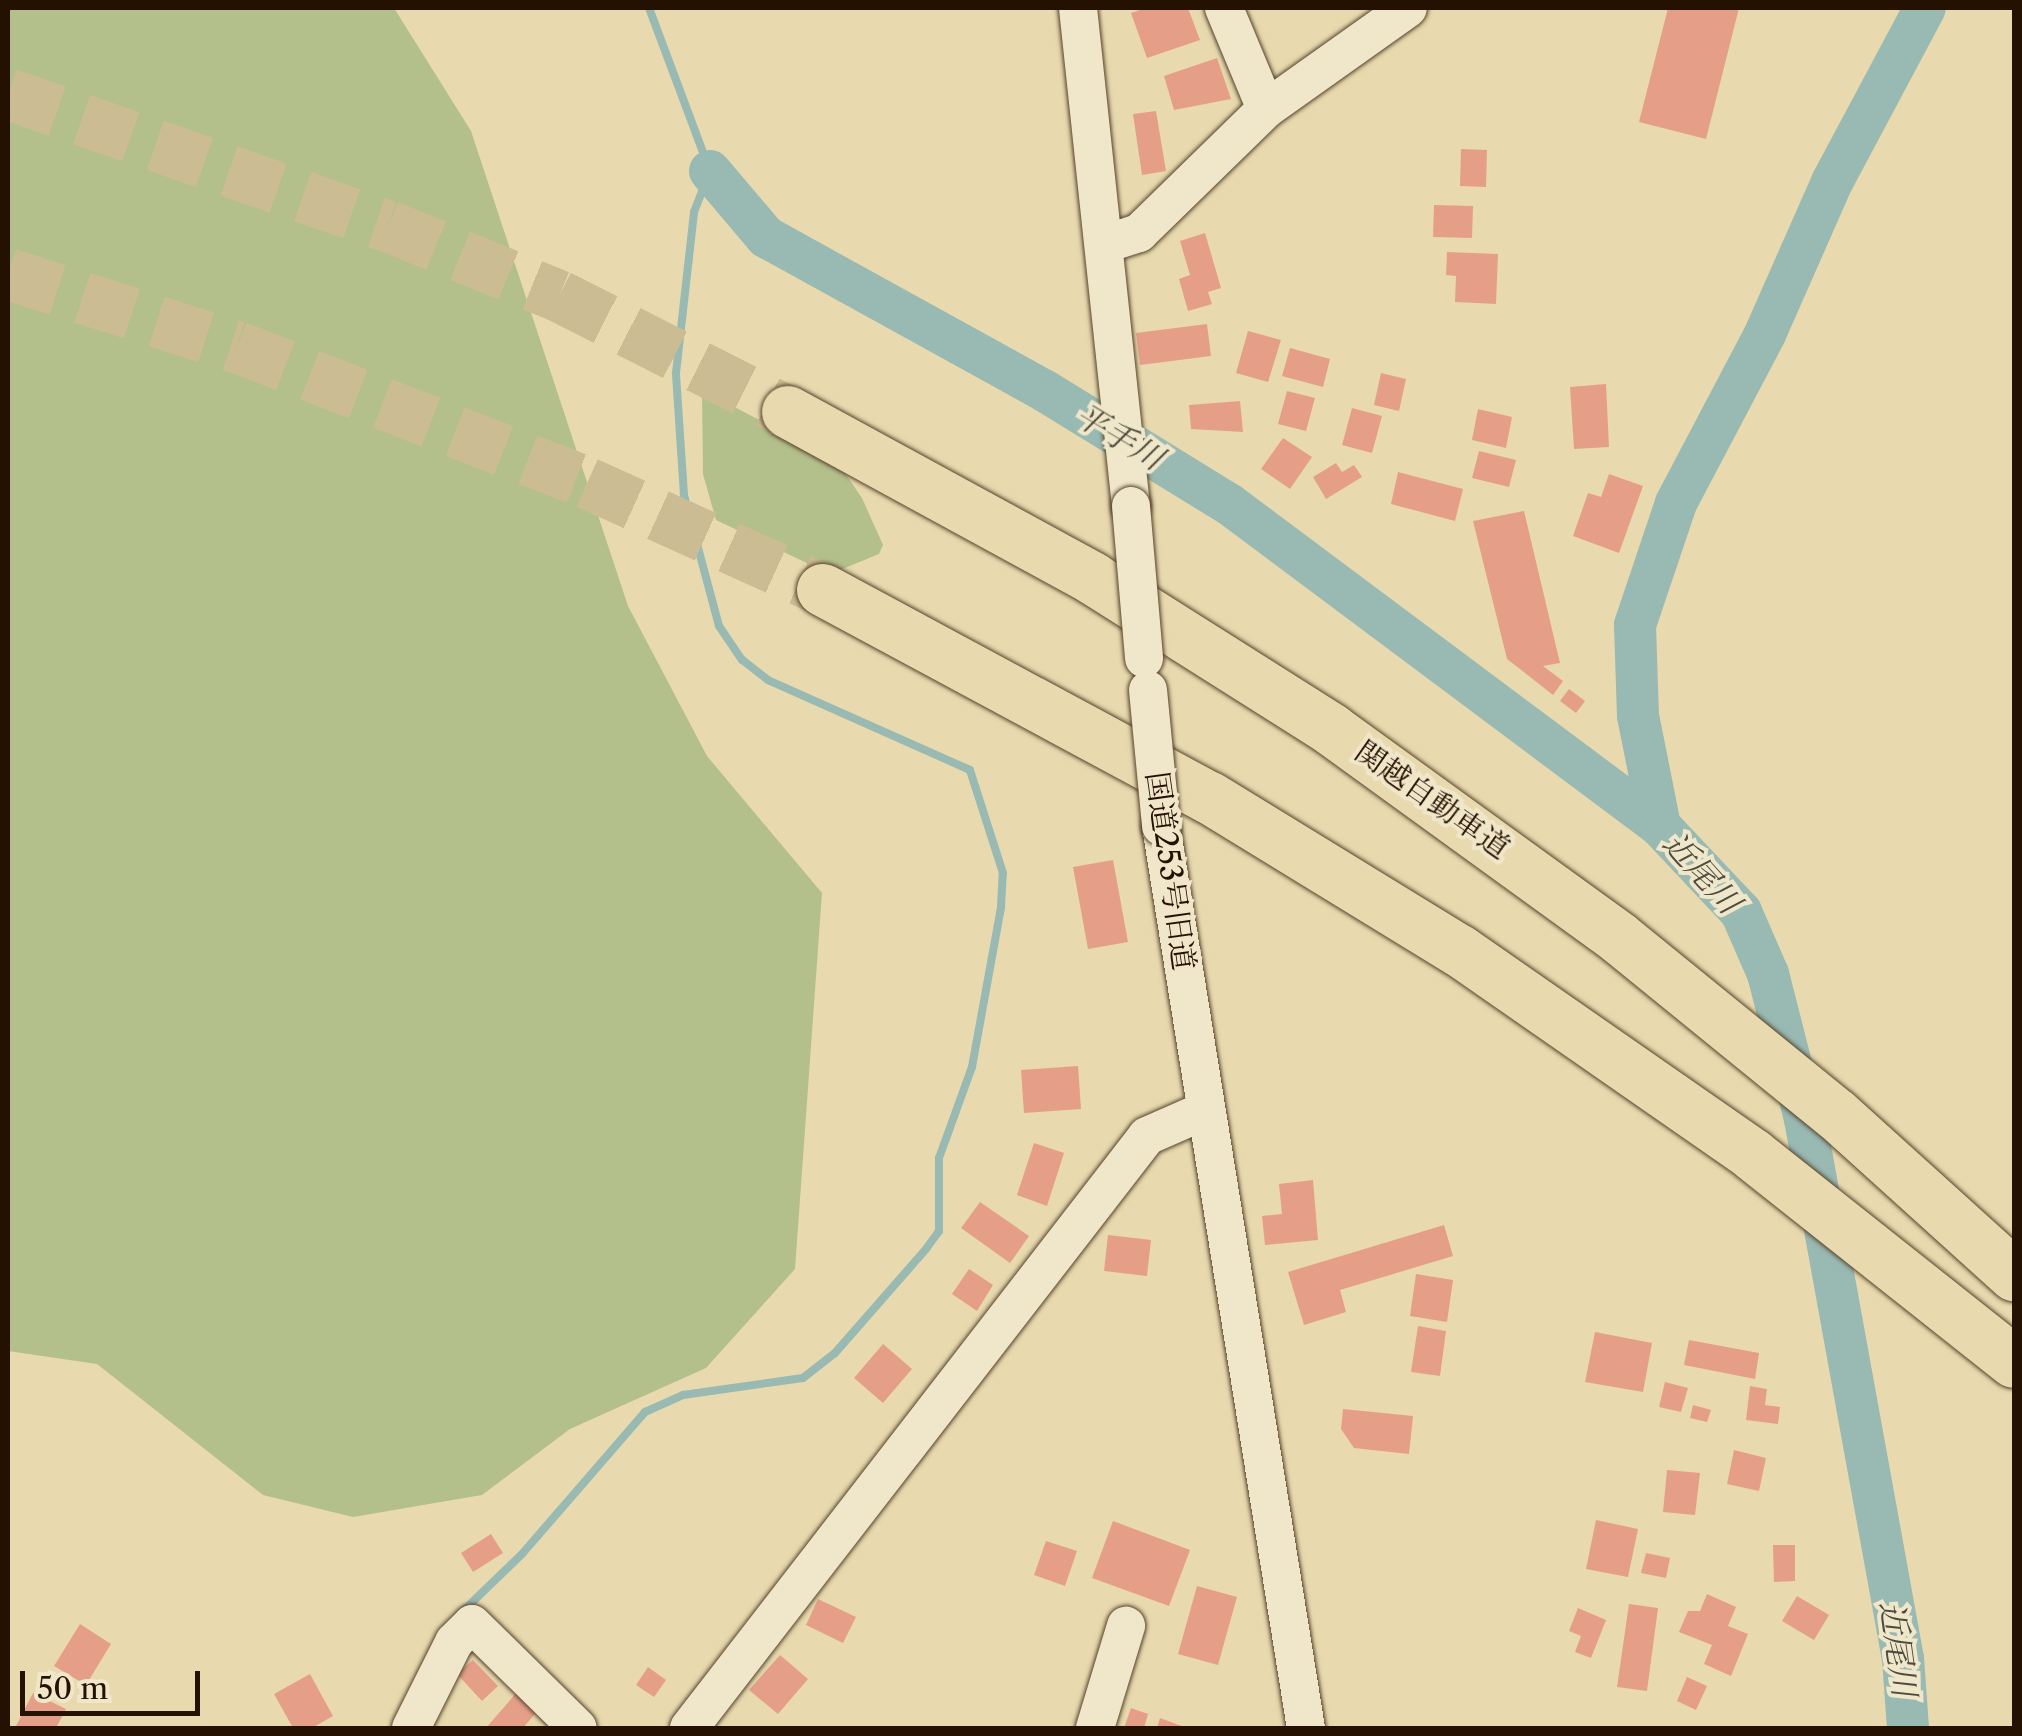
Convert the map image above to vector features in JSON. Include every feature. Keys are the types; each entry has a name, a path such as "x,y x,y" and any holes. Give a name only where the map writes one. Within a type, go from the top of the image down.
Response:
{"highway":[{"name":"関越自動車道","path":"788,412 1092,578 1332,730 1512,856 1837,1115 2014,1275"},
{"path":"824,590 1296,846 1571,1025 1753,1154 1861,1236 2014,1362"}],"street":[{"name":"国道253号旧道","path":"1078,8 1162,826 1204,1111 1306,1728"},
{"path":"1224,8 1266,109"},
{"path":"1104,244 1139,233 1266,109 1408,8"},
{"path":"688,1728 1146,1136 1204,1111"},
{"path":"411,1728 454,1642 472,1624 578,1728"},
{"path":"1095,1728 1126,1626"}],"green space":[{"path":"8,8 394,8 471,131 628,606 707,756 822,893 795,1269 706,1368 570,1429 482,1495 353,1517 263,1495 97,1364 8,1351"},
{"path":"702,390 836,460 862,498 883,545 879,554 830,574 716,520 703,474"}],"building":[{"path":"1146,8 1188,8 1200,40 1147,58 1131,13"},
{"path":"1668,8 1739,8 1706,139 1639,122"},
{"path":"1217,58 1231,99 1174,110 1164,76"},
{"path":"1156,111 1166,171 1142,175 1133,114"},
{"path":"1461,149 1487,150 1486,187 1460,186"},
{"path":"1434,205 1473,206 1472,238 1433,237"},
{"path":"1205,233 1221,288 1208,292 1212,304 1188,311 1179,279 1190,275 1180,241"},
{"path":"1447,252 1498,254 1496,304 1455,302 1456,276 1446,275"},
{"path":"1207,324 1211,356 1140,365 1136,333"},
{"path":"1248,331 1281,340 1268,382 1236,373"},
{"path":"1290,348 1330,359 1323,387 1282,376"},
{"path":"1381,373 1406,379 1399,411 1374,405"},
{"path":"1606,384 1609,447 1574,449 1570,387"},
{"path":"1287,391 1315,398 1306,431 1278,424"},
{"path":"1240,401 1243,432 1191,429 1189,405"},
{"path":"1352,408 1382,416 1372,453 1342,445"},
{"path":"1478,409 1512,417 1506,448 1472,440"},
{"path":"1283,438 1312,457 1290,489 1261,469"},
{"path":"1479,451 1516,460 1509,487 1472,478"},
{"path":"1336,463 1342,472 1354,465 1362,477 1326,499 1313,477"},
{"path":"1398,472 1463,489 1455,521 1391,504"},
{"path":"1609,474 1643,486 1619,553 1573,536 1588,493 1601,497"},
{"path":"1524,511 1560,663 1543,666 1563,681 1553,695 1507,659 1473,521"},
{"path":"1569,689 1585,701 1576,713 1560,701"},
{"path":"1113,860 1128,942 1088,949 1073,867"},
{"path":"1078,1066 1081,1109 1024,1113 1021,1070"},
{"path":"1034,1143 1064,1153 1047,1206 1017,1195"},
{"path":"1313,1180 1318,1240 1265,1245 1262,1216 1282,1214 1279,1184"},
{"path":"980,1202 1029,1236 1010,1263 961,1228"},
{"path":"1444,1225 1453,1256 1340,1290 1346,1312 1304,1325 1288,1272"},
{"path":"1108,1235 1151,1240 1147,1276 1104,1271"},
{"path":"969,1269 993,1285 977,1311 952,1294"},
{"path":"1416,1274 1453,1280 1447,1322 1410,1316"},
{"path":"1418,1326 1446,1331 1440,1376 1411,1372"},
{"path":"1595,1332 1652,1343 1643,1392 1585,1382"},
{"path":"1689,1340 1759,1353 1755,1379 1684,1365"},
{"path":"883,1344 912,1369 883,1403 854,1378"},
{"path":"1665,1382 1688,1388 1681,1412 1659,1407"},
{"path":"1750,1386 1767,1389 1765,1405 1780,1407 1778,1424 1746,1420"},
{"path":"1693,1405 1711,1410 1707,1422 1690,1418"},
{"path":"1343,1409 1413,1416 1409,1454 1354,1448 1341,1429"},
{"path":"1734,1450 1766,1458 1759,1491 1727,1484"},
{"path":"1667,1470 1700,1473 1695,1515 1663,1512"},
{"path":"1596,1520 1638,1529 1628,1577 1586,1569"},
{"path":"1113,1521 1190,1550 1169,1606 1092,1578"},
{"path":"491,1534 503,1553 473,1572 461,1553"},
{"path":"1046,1541 1077,1551 1065,1586 1034,1575"},
{"path":"1773,1545 1795,1545 1795,1581 1774,1582"},
{"path":"1646,1553 1670,1558 1666,1578 1641,1573"},
{"path":"1197,1586 1237,1597 1218,1665 1178,1654"},
{"path":"1707,1594 1736,1607 1728,1626 1748,1634 1731,1676 1704,1664 1712,1645 1679,1632 1688,1611 1700,1611"},
{"path":"1797,1596 1829,1615 1814,1640 1782,1621"},
{"path":"818,1599 856,1617 843,1643 806,1625"},
{"path":"1629,1604 1658,1608 1647,1691 1617,1687"},
{"path":"1578,1608 1606,1620 1591,1658 1575,1652 1581,1636 1569,1631"},
{"path":"80,1624 111,1644 86,1685 54,1666"},
{"path":"780,1655 808,1679 778,1714 749,1690"},
{"path":"473,1660 498,1686 482,1701 457,1674"},
{"path":"648,1667 666,1680 654,1697 636,1685"},
{"path":"310,1674 333,1716 312,1728 293,1728 274,1694"},
{"path":"1687,1677 1707,1686 1696,1710 1677,1701"},
{"path":"518,1691 539,1709 523,1728 486,1728"},
{"path":"33,1693 66,1709 56,1728 15,1728"},
{"path":"1131,1708 1148,1714 1144,1728 1124,1728"},
{"path":"1160,1718 1187,1728 1157,1728"}],"waterway":[{"path":"461,1613 522,1554 645,1412 683,1395 803,1378 835,1353 926,1249 939,1231 939,1158 972,1067 1001,907 1003,873 970,770 768,680 742,660 719,626 684,495 676,373 694,212 710,171 649,8"},
{"name":"近尾川","path":"1908,1728 1903,1659 1805,1119 1768,974 1741,912 1660,826 1638,716 1635,625 1676,503 1765,334 1832,182 1925,8"},
{"name":"平手川","path":"710,171 766,237 1045,391 1229,504 1660,826"}],"tunnel":[{"path":"8,94 388,226 559,296 788,412"},
{"path":"8,274 237,347 587,483 823,590"}]}
